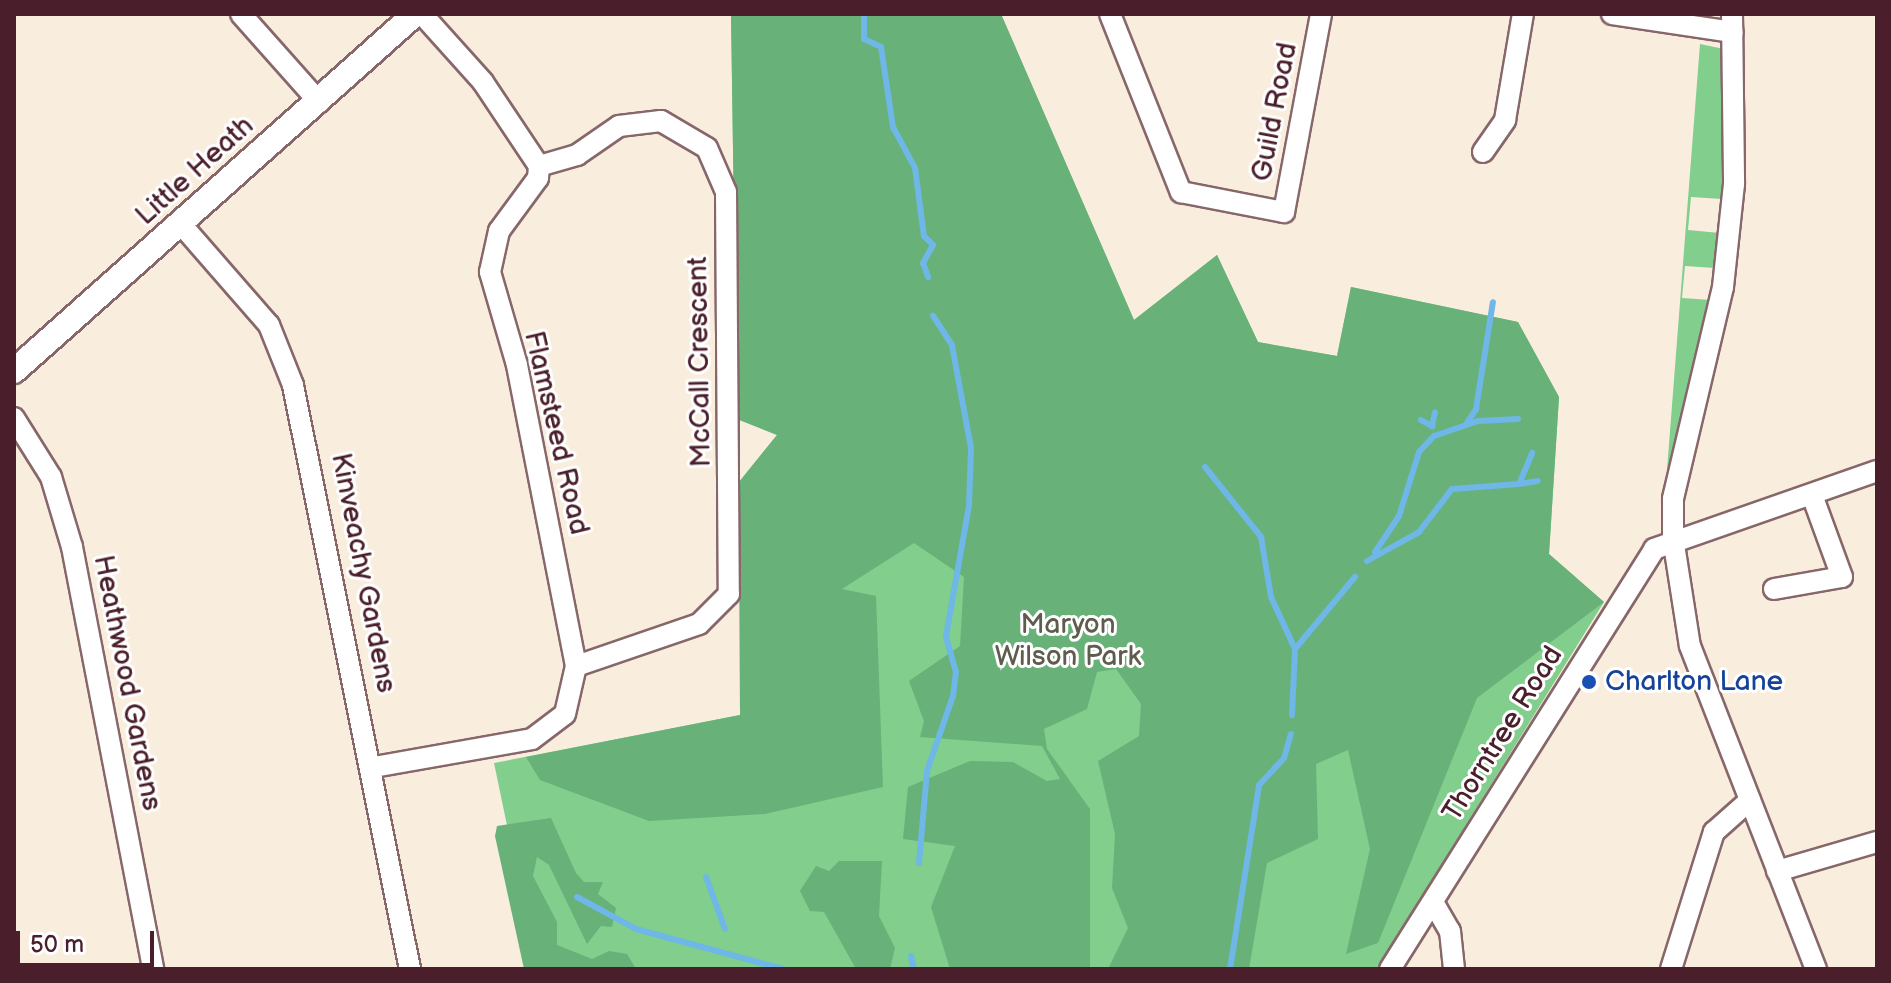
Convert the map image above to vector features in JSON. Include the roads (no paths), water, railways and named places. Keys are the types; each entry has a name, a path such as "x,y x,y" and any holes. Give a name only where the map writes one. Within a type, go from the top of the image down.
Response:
{"main road":[{"name":"Little Heath","path":"14,371 415,14"}],"street":[{"path":"241,14 319,102"},
{"path":"422,14 483,82 539,166"},
{"name":"Guild Road","path":"1110,14 1181,192 1284,212 1321,14"},
{"path":"1483,152 1505,120 1523,14"},
{"path":"1612,14 1733,23 1734,184 1723,287 1673,499 1673,538 1690,646 1816,969"},
{"name":"McCall Crescent","path":"539,166 577,155 619,126 661,121 707,148 726,192 729,594 699,624 576,666"},
{"name":"Flamsteed Road","path":"374,767 532,739 565,714 576,666 517,365 490,272 499,231 538,178 539,166"},
{"name":"Kinveachy Gardens","path":"180,223 269,325 293,385 374,767 410,969"},
{"name":"Heathwood Gardens","path":"14,418 51,477 72,547 153,969"},
{"path":"1673,538 1812,495 1877,471"},
{"path":"1774,589 1842,577 1812,495"},
{"name":"Thorntree Road","path":"1390,969 1641,564 1673,538"},
{"path":"1671,969 1714,832 1750,800"},
{"path":"1777,871 1877,842"},
{"path":"1433,902 1450,931 1454,969"}],"waterway":[{"path":"864,14 864,39 881,47 893,127 915,168 924,236 933,245 923,263 928,277"},
{"path":"1467,423 1476,409 1493,302"},
{"path":"919,863 927,771 953,696 956,672 946,636 969,506 971,448 952,345 933,316"},
{"path":"1421,420 1432,426 1435,412"},
{"path":"1375,552 1399,516 1419,452 1434,436 1478,421 1518,419"},
{"path":"1367,561 1419,532 1452,489 1519,484 1532,453"},
{"path":"1205,467 1261,537 1271,597 1295,649"},
{"path":"1519,484 1538,481"},
{"path":"1292,715 1295,649 1355,577"},
{"path":"1230,969 1259,785 1284,758 1291,734"},
{"path":"706,877 725,929"},
{"path":"577,897 636,929 783,969"},
{"path":"911,956 914,969"}],"place":[{"name":"Charlton Lane","path":"1589,682"}],"park label":[{"name":"Maryon Wilson Park","path":"1068,641"}]}
